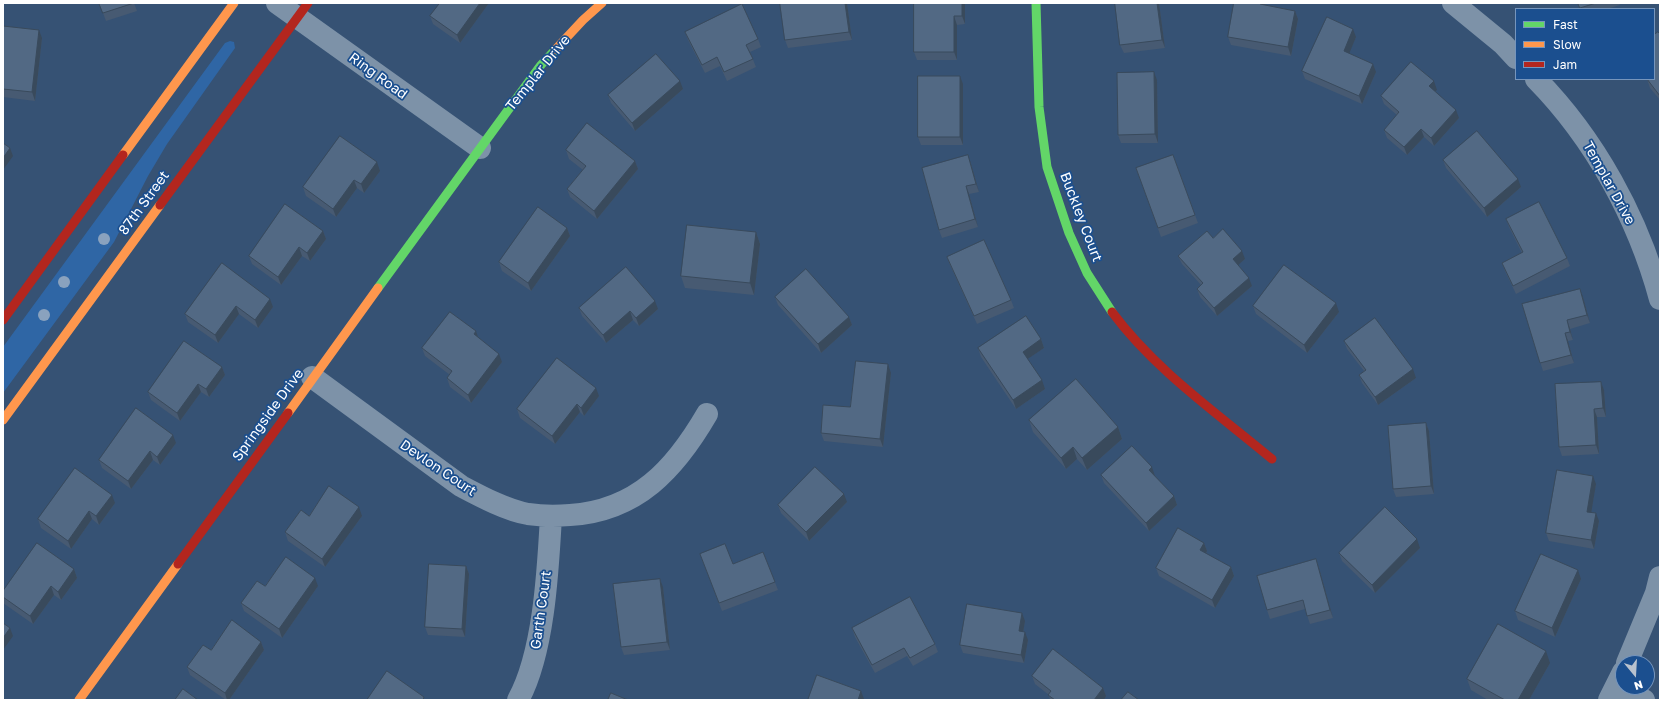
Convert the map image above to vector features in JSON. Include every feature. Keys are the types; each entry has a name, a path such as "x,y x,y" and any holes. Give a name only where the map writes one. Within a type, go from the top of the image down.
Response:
{"street":[{"path":"3,320 234,3"},
{"name":"Ring Road","path":"277,3 303,10 480,148"},
{"name":"Templar Drive","path":"480,148 541,65 582,20 602,3"},
{"name":"Buckley Court","path":"1036,3 1039,107 1048,168 1069,233 1087,273 1103,300 1124,328 1154,360 1272,459"},
{"path":"1453,3 1502,44 1515,57"},
{"name":"87th Street","path":"3,420 303,10"},
{"name":"Templar Drive","path":"1537,80 1555,98 1575,123 1607,173 1635,228 1660,299"},
{"name":"Springside Drive","path":"79,700 312,377 480,148"},
{"name":"Devlon Court","path":"312,377 461,486 483,497 527,514 551,516 585,514 612,508 635,497 652,484 679,457 707,414"},
{"name":"Garth Court","path":"518,700 535,655 549,554 551,516"},
{"path":"1630,655 1656,593 1660,577"},
{"path":"1634,695 1644,700"}],"shaded area":[{"path":"230,41 234,42 235,48 167,144 148,176 114,242 3,393 3,347 225,43"}],"building":[{"path":"99,3 134,3 103,13"},
{"path":"440,3 480,3 457,35 430,16"},
{"path":"780,3 845,3 849,32 785,40"},
{"path":"914,3 962,3 962,16 954,16 954,52 914,52"},
{"path":"1115,3 1157,3 1162,40 1120,45"},
{"path":"1234,3 1260,3 1295,11 1288,47 1228,37"},
{"path":"1578,3 1596,3 1580,8"},
{"path":"742,4 758,39 746,45 753,59 724,72 717,57 702,65 685,32"},
{"path":"1327,17 1353,29 1344,51 1373,64 1359,96 1302,71"},
{"path":"3,26 39,30 32,92 3,89"},
{"path":"1658,32 1660,34 1660,96 1648,80 1655,80 1655,34"},
{"path":"656,54 680,81 632,123 608,95"},
{"path":"1411,62 1434,81 1429,86 1456,110 1431,138 1421,129 1404,147 1384,130 1399,112 1381,96"},
{"path":"1154,72 1155,134 1118,135 1117,73"},
{"path":"918,76 960,76 960,137 918,137"},
{"path":"587,123 635,161 594,211 567,189 586,166 566,150"},
{"path":"1477,131 1518,179 1484,208 1443,160"},
{"path":"340,136 377,162 361,184 354,180 333,209 303,187"},
{"path":"3,143 10,148 3,158"},
{"path":"968,155 976,184 966,186 975,219 939,230 922,168"},
{"path":"1173,155 1195,215 1158,228 1136,168"},
{"path":"1539,202 1567,258 1513,286 1502,263 1523,252 1506,219"},
{"path":"285,204 323,231 307,253 299,247 278,277 249,256"},
{"path":"538,207 567,228 528,283 499,262"},
{"path":"687,225 756,232 750,283 681,276"},
{"path":"1223,229 1242,251 1233,259 1249,278 1214,308 1197,289 1203,283 1178,256 1207,231 1213,238"},
{"path":"984,240 1011,300 974,316 947,257"},
{"path":"222,263 270,299 255,320 236,306 215,335 185,314"},
{"path":"1284,265 1336,303 1304,345 1253,306"},
{"path":"626,267 655,301 636,318 630,311 603,335 579,308"},
{"path":"806,269 849,317 818,344 775,297"},
{"path":"1580,289 1587,315 1567,320 1570,332 1565,333 1571,355 1540,363 1522,304"},
{"path":"450,312 476,331 474,334 499,354 468,395 447,378 452,371 422,348"},
{"path":"1026,316 1041,339 1023,352 1042,380 1013,400 978,348"},
{"path":"1375,318 1413,369 1375,397 1359,375 1366,370 1344,341"},
{"path":"184,341 222,367 206,389 198,384 177,413 148,392"},
{"path":"557,358 596,388 581,408 577,404 552,436 517,409"},
{"path":"856,361 888,364 880,439 821,433 823,405 850,407"},
{"path":"1076,379 1118,427 1082,458 1073,447 1061,458 1029,420"},
{"path":"1601,382 1603,408 1594,409 1596,445 1559,447 1555,384"},
{"path":"136,408 173,435 157,457 150,451 128,481 99,460"},
{"path":"1426,423 1431,486 1393,489 1388,426"},
{"path":"1132,446 1152,467 1149,470 1174,496 1146,523 1101,475"},
{"path":"815,467 844,494 806,532 778,505"},
{"path":"75,468 112,495 96,516 89,511 68,541 38,519"},
{"path":"1557,470 1593,476 1587,512 1596,513 1591,540 1546,533"},
{"path":"329,486 359,507 322,559 285,532 301,510 309,516"},
{"path":"1385,507 1417,539 1372,585 1339,553"},
{"path":"1178,528 1204,543 1200,550 1231,567 1212,600 1156,568"},
{"path":"37,543 74,569 58,592 51,586 30,616 3,597 3,591"},
{"path":"725,544 733,564 763,552 775,582 719,603 700,554"},
{"path":"1541,554 1578,570 1552,628 1515,611"},
{"path":"286,557 315,578 279,629 241,603 257,581 265,586"},
{"path":"1316,559 1330,610 1307,616 1303,600 1267,610 1257,576"},
{"path":"429,564 466,566 462,629 425,627"},
{"path":"660,579 667,642 621,647 613,584"},
{"path":"910,597 935,644 910,658 904,648 872,665 852,628"},
{"path":"967,604 1022,613 1019,631 1025,632 1021,655 960,645"},
{"path":"232,620 261,642 225,693 187,667 203,645 211,650"},
{"path":"3,623 10,628 3,638"},
{"path":"1498,624 1546,651 1518,700 1505,700 1467,679"},
{"path":"1053,649 1103,688 1094,700 1055,700 1048,695 1051,691 1032,676"},
{"path":"387,671 424,697 423,700 367,700"},
{"path":"817,675 861,691 858,700 808,700"},
{"path":"183,689 198,700 175,700"},
{"path":"1128,692 1139,700 1121,700"},
{"path":"611,693 628,700 608,700"}],"traffic: fast":[{"path":"1036,3 1039,107 1047,167 1069,233 1087,273 1112,312"},
{"path":"378,288 541,65 555,50"}],"traffic: slow":[{"path":"123,155 234,3"},
{"path":"555,50 583,20 602,3"},
{"path":"3,420 160,205"},
{"path":"288,413 378,288"},
{"path":"79,700 178,564"}],"traffic: jam":[{"path":"160,205 308,3"},
{"path":"3,320 123,155"},
{"path":"1112,312 1147,353 1167,372 1272,459"},
{"path":"178,564 288,413"}]}
